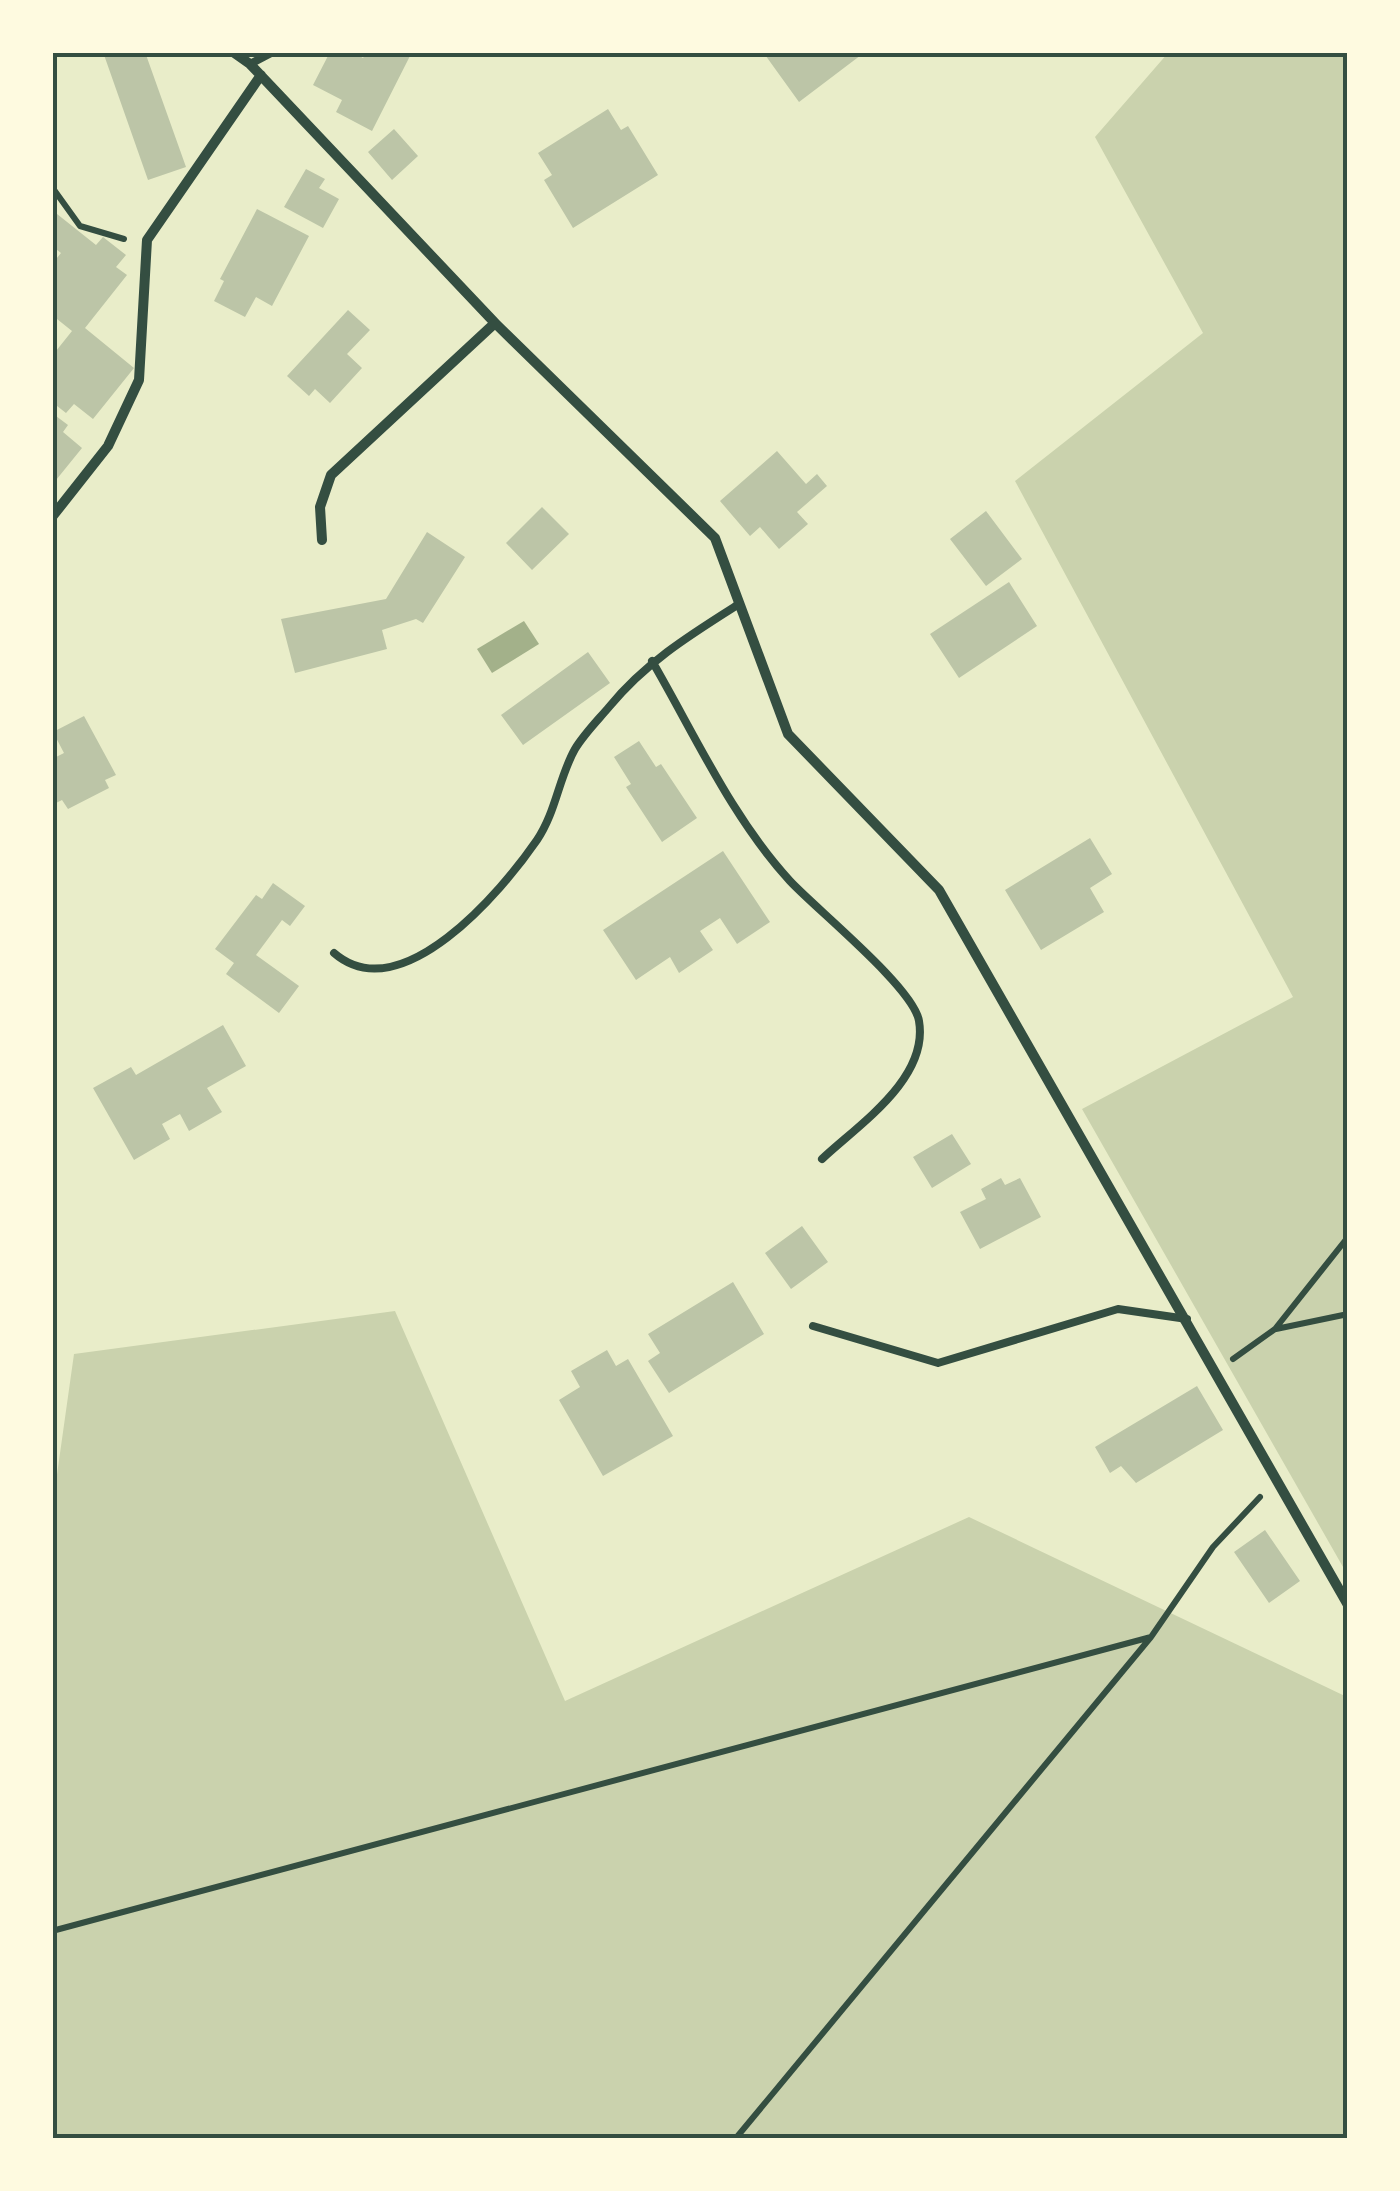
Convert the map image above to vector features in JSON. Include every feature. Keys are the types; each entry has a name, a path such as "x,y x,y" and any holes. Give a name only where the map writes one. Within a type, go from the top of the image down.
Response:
{"street":[{"path":"233,52 261,75 495,322 715,538 788,734 938,890 1348,1605"},
{"path":"52,517 108,446 139,380 147,240 261,75"},
{"path":"322,540 320,506 331,475 495,322"}],"lane":[{"path":"250,64 273,52"},
{"path":"334,953 343,961 389,969 416,960 482,906 537,840 575,749 652,661 740,604"},
{"path":"652,661 743,820 789,880 902,991 919,1019 916,1052 902,1082 822,1160"},
{"path":"813,1326 938,1363 1118,1310 1186,1319"}],"path":[{"path":"52,188 80,226 116,239 147,240"},
{"path":"1215,1369 1275,1329 1348,1237"},
{"path":"1275,1329 1348,1314"},
{"path":"736,2138 1150,1637 1213,1547 1275,1481"},
{"path":"52,1931 1150,1637"}],"shaded area":[{"path":"1168,53 1347,53 1347,1574 1082,1109 1293,997 1015,481 1203,333 1095,137"},
{"path":"524,621 539,644 492,673 477,649"},
{"path":"395,1311 565,1701 969,1517 1347,1697 1347,2138 53,2138 52,1510 74,1354"}],"building":[{"path":"103,52 145,52 186,167 148,180"},
{"path":"330,52 353,52 363,58 367,52 412,52 372,131 336,112 342,100 313,85"},
{"path":"763,52 865,52 799,102"},
{"path":"608,109 621,130 628,126 658,175 573,228 544,180 552,175 538,153"},
{"path":"394,129 418,156 392,180 368,152"},
{"path":"306,169 325,179 319,188 339,199 323,228 284,207"},
{"path":"257,209 309,236 272,306 256,297 245,317 214,301 224,281 220,279"},
{"path":"52,210 96,245 103,237 126,255 116,267 127,275 85,328 134,368 93,419 74,404 66,413 52,402 52,356 72,331 52,315 52,264 61,253 52,246"},
{"path":"348,310 370,330 347,354 362,368 330,403 315,389 309,396 287,376"},
{"path":"52,413 68,425 63,432 82,448 52,485"},
{"path":"777,451 806,484 817,474 827,486 797,512 808,524 779,549 760,527 750,536 720,501"},
{"path":"542,507 569,534 532,570 506,543"},
{"path":"986,511 1022,559 986,586 950,539"},
{"path":"427,532 465,557 423,623 416,619 382,630 387,649 295,673 281,619 386,599"},
{"path":"1009,582 1037,626 959,678 930,634"},
{"path":"588,652 610,683 523,745 501,715"},
{"path":"84,716 116,775 105,780 109,788 68,809 62,800 52,805 52,759 64,753 53,732"},
{"path":"639,741 656,767 661,764 697,818 662,842 626,787 631,784 614,757"},
{"path":"1090,838 1112,874 1090,888 1104,912 1041,950 1005,890"},
{"path":"723,851 770,922 737,944 720,918 700,931 713,950 679,973 670,957 636,980 603,930"},
{"path":"273,883 305,906 290,926 282,920 256,955 299,986 279,1013 226,974 234,963 215,949 256,895 262,899"},
{"path":"223,1025 246,1066 207,1088 222,1112 189,1131 180,1114 162,1124 170,1139 134,1160 93,1088 131,1067 136,1075"},
{"path":"952,1134 971,1164 932,1188 913,1157"},
{"path":"1001,1178 1005,1185 1020,1178 1041,1217 980,1249 960,1212 986,1199 981,1189"},
{"path":"802,1226 828,1262 791,1289 765,1253"},
{"path":"733,1282 764,1334 669,1393 648,1361 660,1353 648,1334"},
{"path":"607,1350 616,1366 628,1359 673,1436 603,1476 559,1400 580,1387 571,1371"},
{"path":"1197,1386 1223,1430 1136,1483 1121,1466 1110,1473 1095,1447"},
{"path":"1265,1530 1300,1581 1269,1603 1234,1552"}]}
